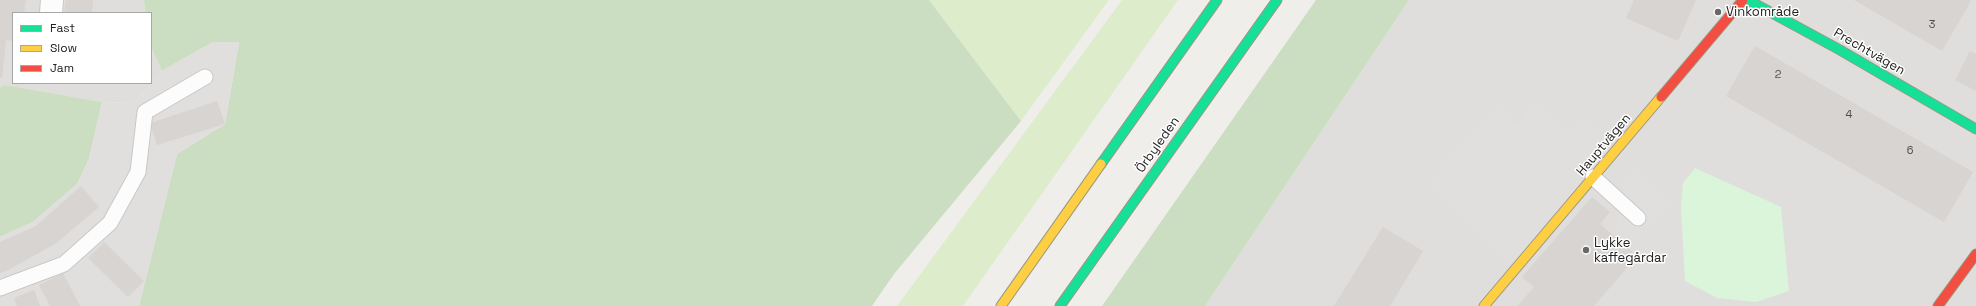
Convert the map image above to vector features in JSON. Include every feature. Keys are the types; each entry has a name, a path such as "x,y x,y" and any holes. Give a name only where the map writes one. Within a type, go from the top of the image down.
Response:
{"main road":[{"path":"1001,306 1217,0"},
{"name":"Örbyleden","path":"1060,306 1277,0"},
{"name":"Hauptvägen","path":"1484,306 1743,0"},
{"name":"Prechtvägen","path":"1748,0 1840,50 1976,129"},
{"path":"1938,306 1952,284 1976,254"}],"street":[{"path":"51,12 52,0"}],"lane":[{"path":"0,288 64,264 110,222 138,172 145,112 206,77"},
{"path":"1593,177 1638,218"}],"shaded area":[{"path":"0,0 144,0 145,12 12,12 12,84 151,84 135,103 102,102 5,85 0,87"},
{"path":"1409,0 1976,0 1976,306 1205,306"},
{"path":"213,42 239,42 225,124 177,154 139,306 0,306 0,237 33,222 77,184 89,159 102,102 135,103 162,71"},
{"path":"152,49 162,71 152,83"},
{"path":"1536,103 1571,136 1584,123 1616,153 1518,267 1431,182 1499,109 1516,125"},
{"path":"1637,172 1669,202 1631,239 1617,224 1619,211 1607,203"}],"green space":[{"path":"144,0 929,0 1021,121 894,274 872,306 139,306 177,154 225,124 239,42 213,42 162,71 152,49 152,12 145,12"},
{"path":"929,0 1109,0 1021,121"},
{"path":"1122,0 1178,0 963,306 897,306"},
{"path":"1316,0 1409,0 1205,306 1102,306"},
{"path":"5,85 102,102 89,159 77,184 33,222 0,237 0,87"},
{"path":"1695,168 1781,207 1789,291 1756,302 1717,298 1685,281 1681,207 1683,183"}],"building":[{"path":"0,0 26,0 24,12 12,12 12,41 6,40 2,78 0,78"},
{"path":"66,0 93,0 92,12 64,12"},
{"path":"1634,0 1696,0 1678,41 1626,18"},
{"path":"1854,0 1969,0 1971,1 1942,51"},
{"path":"1755,46 1973,172 1944,222 1726,96"},
{"path":"1970,51 1976,54 1976,91 1955,80"},
{"path":"217,101 225,124 157,145 150,123"},
{"path":"81,186 99,207 55,244 0,273 0,242 36,226"},
{"path":"1592,197 1610,212 1600,224 1637,256 1594,306 1518,306 1534,287 1522,277"},
{"path":"1383,227 1423,251 1390,306 1334,306"},
{"path":"104,242 144,281 128,297 88,258"},
{"path":"63,273 80,306 50,306 39,285"},
{"path":"34,290 40,306 17,306 14,298"}],"traffic: fast":[{"path":"1101,164 1217,0"},
{"path":"1060,306 1277,0"},
{"path":"1748,0 1840,50 1976,129"}],"traffic: slow":[{"path":"1484,306 1661,97"},
{"path":"1001,306 1101,164"}],"traffic: jam":[{"path":"1661,97 1743,0"},
{"path":"1938,306 1976,254"}],"place":[{"name":"Vinkområde","path":"1718,12"},
{"name":"Lykke kaffegårdar","path":"1586,250"}]}
